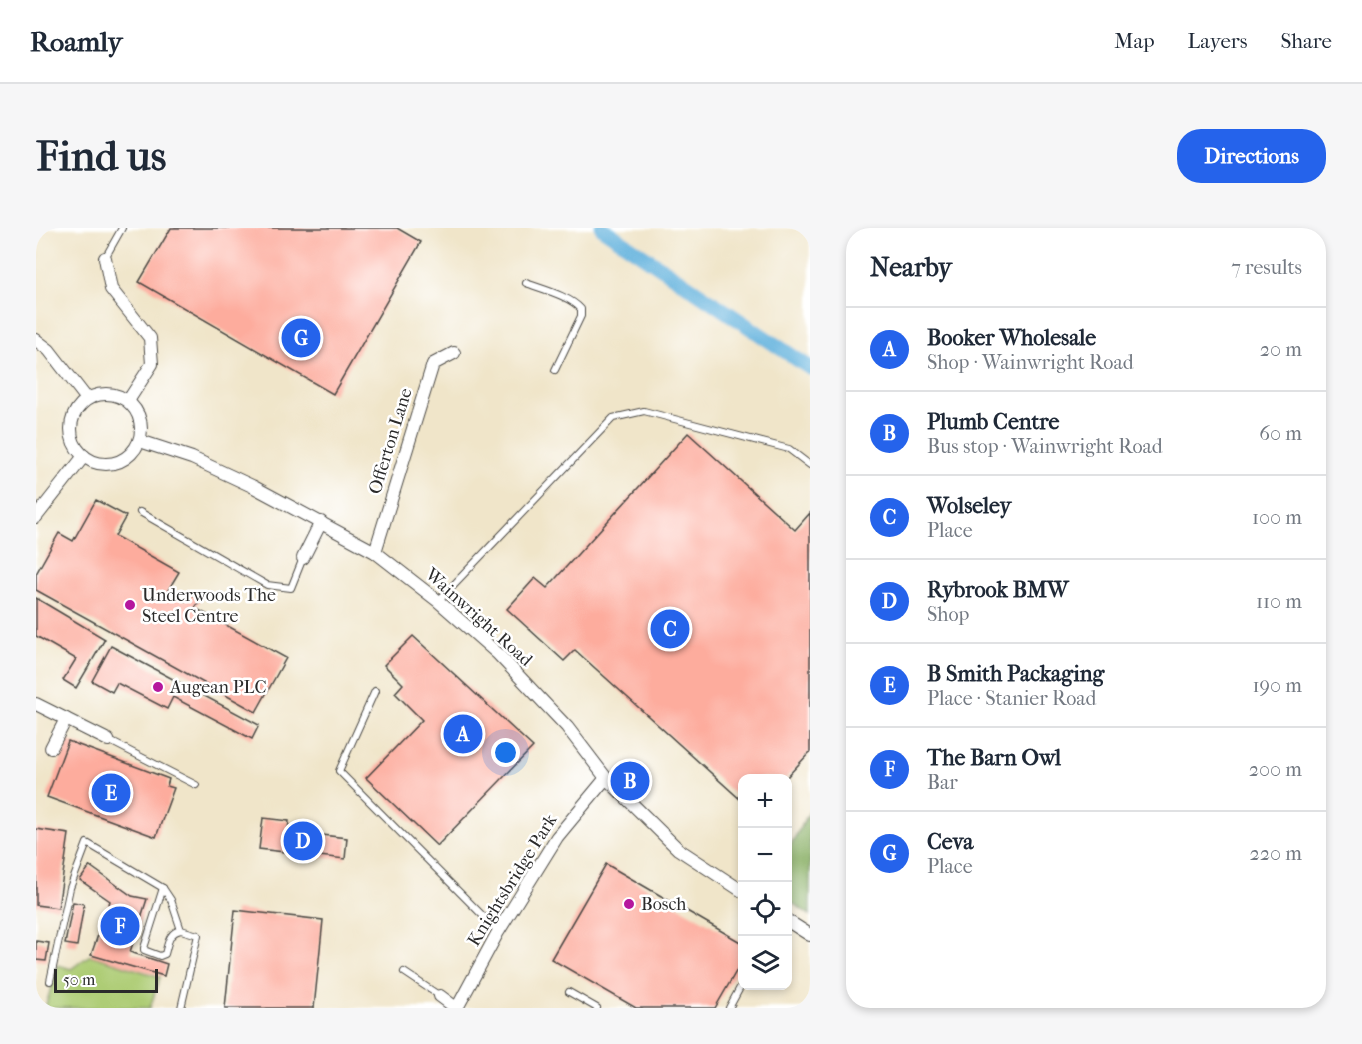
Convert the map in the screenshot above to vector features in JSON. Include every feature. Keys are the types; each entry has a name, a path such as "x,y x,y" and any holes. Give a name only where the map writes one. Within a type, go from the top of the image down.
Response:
{"street":[{"path":"105,258 111,289 150,338 152,364 128,401"},
{"path":"36,340 49,350 87,399"},
{"name":"Offerton Lane","path":"375,552 432,364 454,353"},
{"path":"108,393 128,401 135,409 142,430 140,441 126,458 105,464 94,462 77,448 72,438 71,427 79,406 87,399 108,393"},
{"name":"Wainwright Road","path":"140,441 192,458 252,486 375,552 438,601 505,661 567,727 606,778 678,849 738,888"},
{"path":"36,517 84,456"},
{"path":"303,558 321,522"},
{"path":"36,704 108,740"},
{"path":"51,748 66,719"},
{"name":"Knightsbridge Park","path":"440,996 457,1008 498,932 557,837 606,778"},
{"path":"792,924 810,935"}],"lane":[{"path":"105,258 122,228"},
{"path":"526,283 576,303 581,309 581,316 555,370"},
{"path":"438,601 613,418 644,411 789,449 810,465"},
{"path":"140,512 267,585 291,588 303,558"},
{"path":"375,691 339,771 498,932"},
{"path":"108,740 196,785"},
{"path":"50,981 70,888 87,843 163,888 171,900 181,930"},
{"path":"163,888 144,950 160,956 165,954 170,935 175,931 181,930 198,935 181,1008"},
{"path":"404,972 440,996"},
{"path":"729,1008 739,990"},
{"path":"569,992 597,1008"}],"green space":[{"path":"810,811 810,915 792,903 792,842"},
{"path":"90,955 160,977 150,1008 45,1008 58,965 71,969"}],"building":[{"path":"171,228 397,228 421,242 333,394 139,282"},
{"path":"688,433 795,530 810,513 810,752 790,774 738,774 738,797 575,650 564,661 507,609 535,578 547,588"},
{"name":"Underwoods The Steel Centre","path":"96,500 126,516 115,536 179,572 167,592 185,601 189,593 201,599 195,608 286,658 256,712 36,590 36,574 59,533 73,541"},
{"path":"36,598 105,639 76,688 63,680 76,659 36,636"},
{"path":"413,636 533,747 437,846 366,778 422,720 395,693 403,684 384,665"},
{"name":"Augean PLC","path":"111,646 259,725 252,739 173,697 167,709 117,683 112,692 92,681"},
{"path":"68,741 169,779 167,786 174,788 156,837 47,797"},
{"path":"263,818 289,821 288,831 347,838 345,859 259,849"},
{"path":"36,829 69,834 58,908 36,905"},
{"name":"Bosch","path":"606,864 738,941 738,968 715,1008 636,1008 551,959"},
{"path":"90,866 132,896 147,899 130,952 167,964 164,976 91,955 110,901 80,880"},
{"path":"73,902 84,904 77,946 65,944"},
{"path":"235,910 323,920 314,1008 225,1008"},
{"path":"36,941 49,943 46,961 36,960"}],"waterway":[{"path":"602,228 810,368"}],"place":[{"name":"Ceva","path":"301,338"},
{"name":"Underwoods The Steel Centre","path":"130,605"},
{"name":"Wolseley","path":"670,629"},
{"name":"Augean PLC","path":"158,687"},
{"name":"Booker Wholesale","path":"463,734"},
{"name":"Plumb Centre","path":"630,781"},
{"name":"B Smith Packaging","path":"111,793"},
{"name":"Rybrook BMW","path":"303,841"},
{"name":"Bosch","path":"629,904"},
{"name":"The Barn Owl","path":"120,926"}]}
